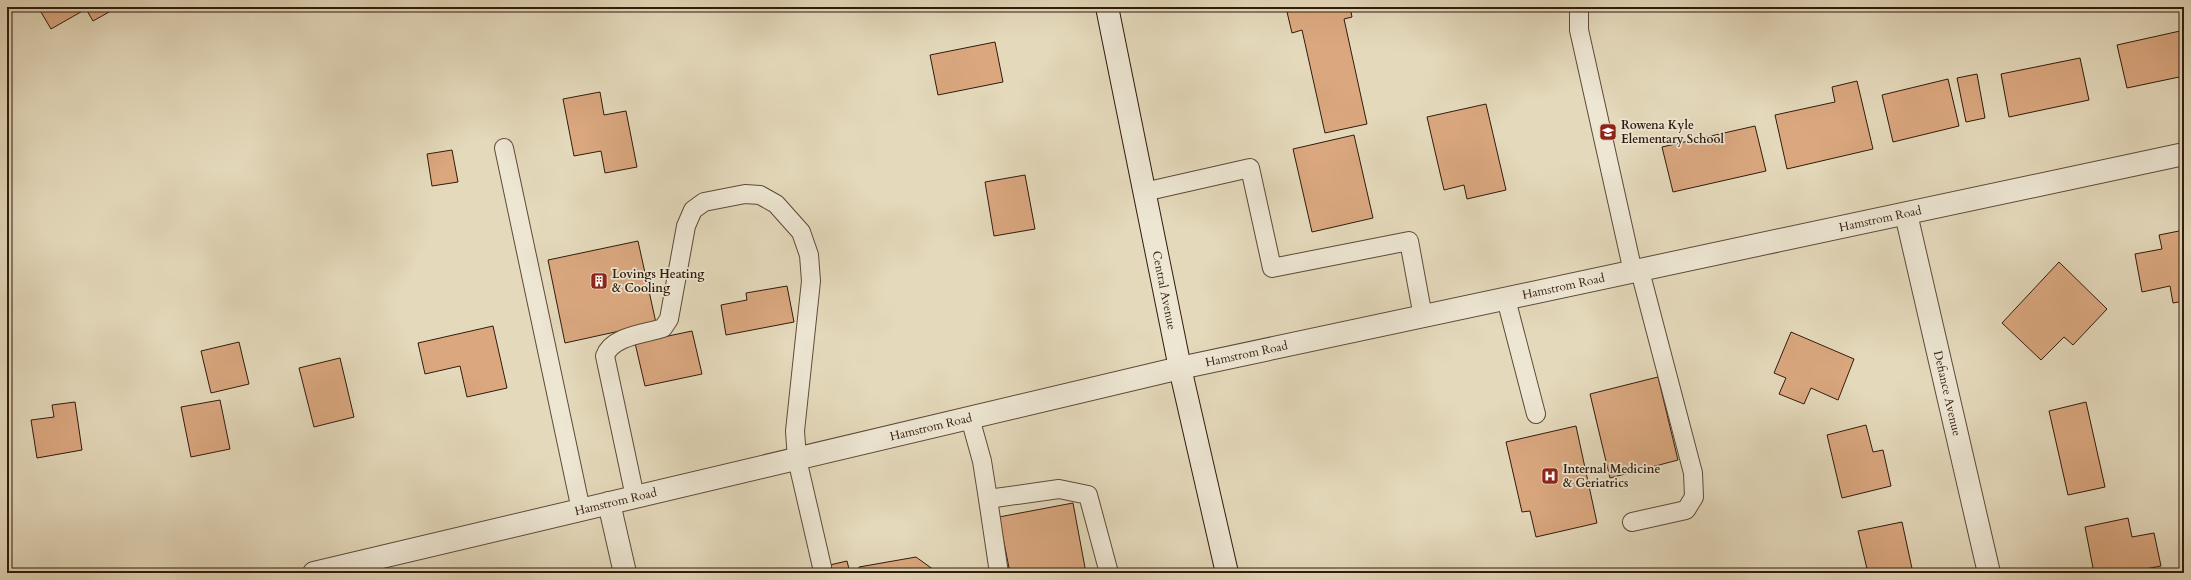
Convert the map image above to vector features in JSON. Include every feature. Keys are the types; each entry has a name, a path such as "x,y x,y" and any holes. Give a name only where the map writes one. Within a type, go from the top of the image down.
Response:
{"street":[{"name":"Central Avenue","path":"1107,7 1180,368 1227,573"},
{"name":"Hamstrom Road","path":"314,573 355,568 609,503 1180,368 2184,154"},
{"name":"Defiance Avenue","path":"1906,214 1989,573"},
{"path":"609,503 625,573"}],"lane":[{"path":"1579,7 1578,30 1636,271 1693,473 1694,497 1686,510 1632,522"},
{"path":"504,148 581,510"},
{"path":"1144,192 1250,168 1272,268 1409,241 1423,317"},
{"path":"635,497 605,356 608,348 617,341 663,328 669,319 686,226 693,210 704,202 745,194 760,195 776,204 800,232 809,256 811,282 795,431 797,459 822,567"},
{"path":"1506,299 1536,414"},
{"path":"970,418 982,461 999,573"},
{"path":"988,498 1059,489 1088,495 1109,573"}],"building":[{"path":"38,7 118,7 93,21 86,9 51,29"},
{"path":"1308,7 1350,7 1352,17 1344,19 1367,124 1325,133 1302,30 1292,33 1287,12"},
{"path":"2180,31 2184,51 2184,76 2127,88 2117,45"},
{"path":"995,42 1003,82 938,95 930,55"},
{"path":"2080,58 2089,100 2009,117 2001,74"},
{"path":"1977,74 1985,118 1966,122 1957,78"},
{"path":"1948,79 1959,126 1893,142 1882,95"},
{"path":"1857,81 1873,149 1787,169 1775,115 1835,102 1832,87"},
{"path":"600,92 604,115 626,111 637,167 605,173 601,151 574,156 563,99"},
{"path":"1486,104 1506,190 1467,199 1464,185 1444,190 1427,117"},
{"path":"1755,126 1766,171 1673,192 1662,147"},
{"path":"1354,135 1373,218 1312,232 1293,149"},
{"path":"452,150 458,182 432,186 427,154"},
{"path":"1025,175 1035,229 994,236 985,182"},
{"path":"2184,230 2184,301 2173,303 2170,286 2142,292 2135,254 2162,249 2159,235"},
{"name":"Lovings Heating & Cooling","path":"638,241 656,323 565,343 548,260"},
{"path":"2059,262 2107,309 2073,345 2064,337 2041,360 2002,323"},
{"path":"787,286 794,322 726,335 721,305 747,300 746,293"},
{"path":"493,326 507,388 467,397 460,366 425,374 418,343"},
{"path":"692,331 702,374 645,386 635,343"},
{"path":"1791,332 1854,359 1838,400 1811,388 1804,404 1779,394 1786,378 1774,373"},
{"path":"239,342 249,384 211,393 201,351"},
{"path":"340,358 354,417 314,427 299,368"},
{"path":"1658,377 1678,460 1610,478 1590,394"},
{"path":"220,400 230,449 191,457 181,407"},
{"path":"75,402 82,450 37,458 31,420 54,417 52,405"},
{"path":"2086,402 2105,487 2068,495 2049,411"},
{"path":"1866,425 1873,452 1883,450 1891,486 1842,498 1827,435"},
{"name":"Internal Medicine & Geriatrics","path":"1576,426 1597,523 1536,537 1530,511 1522,512 1506,442"},
{"path":"1073,503 1086,573 1010,573 999,517"},
{"path":"2128,518 2132,537 2154,533 2161,566 2140,570 2140,573 2094,573 2085,527"},
{"path":"1902,522 1913,573 1868,573 1858,531"},
{"path":"916,557 934,570 934,573 860,573 859,567"},
{"path":"847,561 850,573 808,573 808,570"}],"place":[{"name":"Rowena Kyle Elementary School","path":"1608,132"},
{"name":"Lovings Heating & Cooling","path":"599,281"},
{"name":"Internal Medicine & Geriatrics","path":"1550,476"}]}
